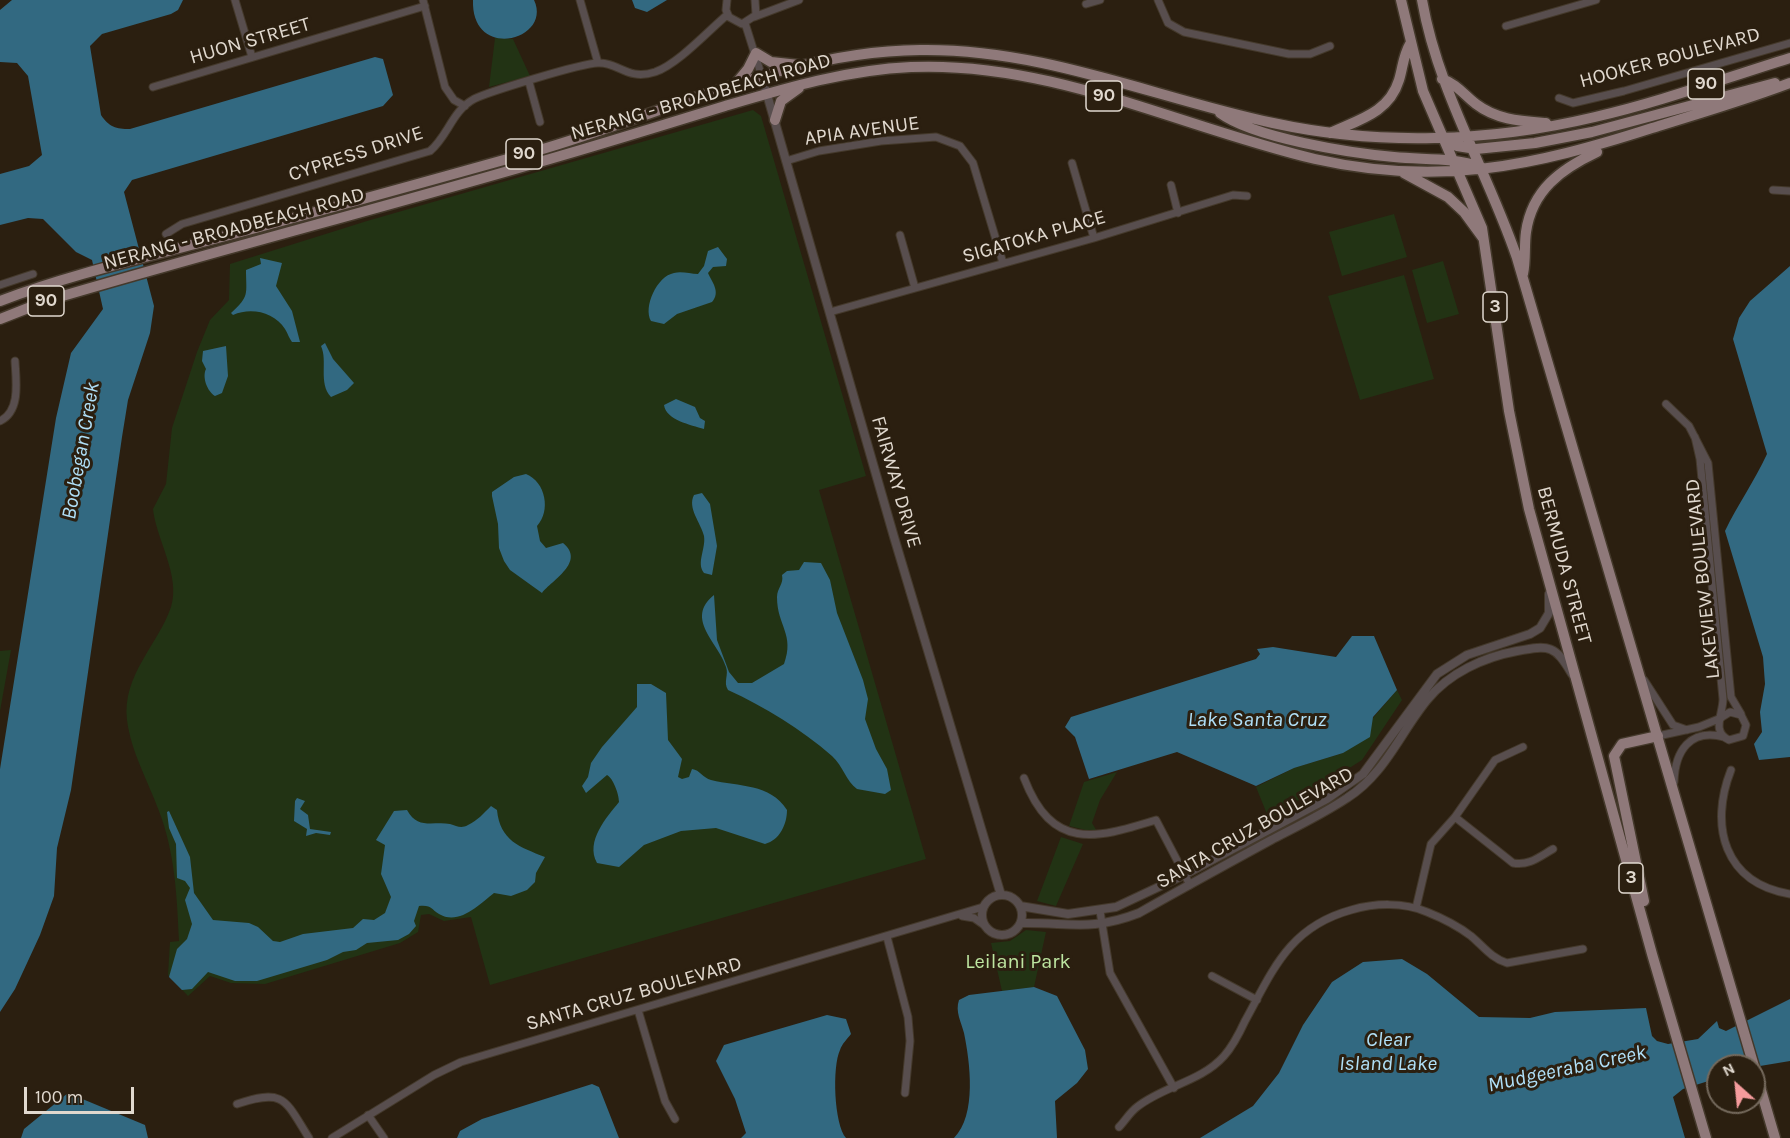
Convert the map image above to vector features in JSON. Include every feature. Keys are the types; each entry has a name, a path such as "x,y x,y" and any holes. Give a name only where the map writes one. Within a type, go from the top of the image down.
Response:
{"main road":[{"name":"BERMUDA STREET","path":"1401,0 1423,91 1485,240 1517,455 1548,581 1706,1138"},
{"name":"BERMUDA STREET","path":"1422,0 1442,79 1505,224 1522,277 1674,787 1775,1138"},
{"path":"1328,133 1363,120 1386,102 1398,82 1402,58 1410,44"},
{"name":"NERANG - BROADBEACH ROAD","path":"0,302 147,257 557,145 762,77 805,65 853,56 897,51 990,53 1052,64 1267,122 1328,133"},
{"path":"734,86 748,69 756,52 771,62 805,65"},
{"name":"HOOKER BOULEVARD","path":"1466,136 1565,124 1635,107 1790,57"},
{"name":"NERANG - BROADBEACH ROAD","path":"0,319 28,306 448,189 767,93 813,81 906,68 940,67 1001,71 1047,80 1312,158 1364,168 1458,172"},
{"path":"1442,79 1454,83 1476,104 1497,116 1565,124"},
{"path":"775,120 785,97 813,81"},
{"path":"1443,138 1457,146 1472,149 1524,145 1585,134 1790,81"},
{"name":"90","path":"1458,172 1558,157 1632,135 1790,81"},
{"path":"1213,108 1234,123 1315,145 1374,155 1453,160 1482,169"},
{"name":"90","path":"1328,133 1400,139 1466,136"},
{"path":"1522,277 1529,216 1546,186 1570,165 1632,135"},
{"path":"1401,171 1448,197 1485,240"},
{"path":"1652,954 1638,869 1613,759 1616,750 1622,744 1658,736"}],"street":[{"path":"235,0 252,57"},
{"path":"580,0 598,63 631,74 654,72 668,65 727,15 728,0"},
{"path":"754,17 757,9 755,0"},
{"path":"727,15 735,22 745,23 754,17 799,0"},
{"path":"1086,4 1100,0"},
{"path":"1158,0 1168,23 1184,32 1290,54 1310,54 1330,46"},
{"path":"1506,26 1596,0"},
{"path":"424,3 444,87 454,100 465,106"},
{"name":"HUON STREET","path":"153,87 424,3"},
{"path":"745,23 762,77"},
{"name":"HOOKER BOULEVARD","path":"1559,98 1573,103 1624,91 1790,43"},
{"name":"CYPRESS DRIVE","path":"166,234 182,224 430,151 441,142 452,119 474,99 598,63"},
{"name":"FAIRWAY DRIVE","path":"762,77 894,537 1001,895"},
{"path":"529,82 540,122"},
{"name":"APIA AVENUE","path":"786,160 819,151 881,141 936,137 960,146 973,163 1003,263"},
{"path":"1072,163 1094,238"},
{"path":"1171,185 1178,213"},
{"path":"1773,190 1788,192"},
{"name":"SIGATOKA PLACE","path":"830,312 1094,238 1233,195 1247,196"},
{"path":"900,235 915,288"},
{"path":"0,285 33,274"},
{"path":"0,421 8,416 15,400 17,390 15,362"},
{"name":"LAKEVIEW BOULEVARD","path":"1666,404 1684,420 1695,437 1707,492 1720,622 1732,702 1744,718"},
{"name":"SANTA CRUZ BOULEVARD","path":"1020,906 1068,914 1100,911 1134,900 1327,799 1354,781 1372,763 1429,683 1449,665 1477,650 1528,635 1542,627 1550,610 1548,581"},
{"name":"LAKEVIEW BOULEVARD","path":"1720,622 1721,718"},
{"path":"1494,645 1538,637 1539,642 1533,647"},
{"path":"1533,647 1545,647 1558,652 1578,684"},
{"name":"SANTA CRUZ BOULEVARD","path":"1021,923 1102,925 1139,913 1358,791 1379,770 1428,698 1455,675 1495,657 1533,647"},
{"path":"1449,665 1455,675"},
{"path":"1640,673 1673,725 1687,730"},
{"path":"1721,676 1730,683"},
{"path":"1658,736 1687,730 1732,712 1744,718 1746,728 1741,737 1733,740 1704,735 1684,744 1676,761 1674,787"},
{"path":"1721,718 1718,728 1724,737"},
{"path":"1416,908 1431,844 1455,817 1495,760 1523,747"},
{"path":"1731,770 1720,807 1721,830 1730,852 1740,868 1759,884 1790,894"},
{"path":"1024,778 1033,801 1046,817 1065,829 1086,836 1110,834 1156,820 1190,885"},
{"path":"1455,817 1513,863 1524,865 1553,849"},
{"path":"960,916 974,918 993,933 1004,935 1014,931 1021,923 1020,906 1012,897 1001,895 991,898 984,907 982,916 984,925"},
{"path":"1119,1127 1138,1106 1210,1068 1222,1058 1232,1046 1274,967 1288,947 1311,926 1335,914 1369,904 1416,908 1451,923 1471,936 1496,959 1507,963 1583,949"},
{"name":"SANTA CRUZ BOULEVARD","path":"332,1138 434,1075 461,1062 887,938 984,907"},
{"path":"1100,911 1110,973 1174,1088"},
{"path":"887,938 908,1017 910,1041 905,1093"},
{"path":"1212,976 1257,1000"},
{"path":"638,1010 665,1101 675,1119"},
{"path":"237,1104 260,1096 276,1096 286,1102 309,1138"},
{"path":"368,1115 384,1138"}],"green space":[{"path":"495,38 513,39 530,76 489,87"},
{"path":"753,110 761,116 866,476 819,490 926,859 490,985 471,917 444,921 429,914 421,915 418,932 400,943 265,984 231,983 210,976 188,996 168,975 170,942 179,941 172,859 159,811 132,744 127,720 127,704 135,674 171,607 173,583 153,509 166,484 172,428 197,352 210,320 229,300 230,264 367,221"},
{"path":"1394,214 1407,257 1342,276 1329,232"},
{"path":"1443,261 1459,314 1427,323 1412,270"},
{"path":"1404,275 1434,379 1360,400 1328,296"},
{"path":"11,650 0,711 0,651"},
{"path":"1397,690 1402,700 1362,760 1269,819 1256,787 1294,768 1343,753"},
{"path":"1117,772 1100,800 1092,823 1098,833 1069,826 1084,782"},
{"path":"1061,837 1083,844 1056,906 1037,901"},
{"name":"Leilani Park","path":"1026,930 1046,932 1034,987 1002,991 991,943 1010,941"}],"water":[{"name":"Boobegan Creek","path":"12,0 183,0 178,10 171,14 102,34 90,46 101,115 110,125 117,128 130,129 375,57 383,59 393,95 383,106 132,180 124,192 154,306 150,333 128,400 71,790 57,848 54,896 40,935 15,989 0,1012 0,769 56,418 71,353 103,309 92,260 76,252 43,219 28,218 0,225 0,174 29,166 42,155 28,76 17,63 0,62 0,10"},
{"path":"473,0 534,0 537,14 532,26 523,34 510,38 496,38 484,32 476,19"},
{"path":"632,0 667,0 647,12 635,8"},
{"path":"718,247 727,259 726,266 713,267 708,273 716,291 712,302 677,314 664,324 651,321 650,300 662,280 677,272 698,274 704,266 708,251"},
{"path":"260,258 282,263 276,286 292,311 300,342 292,342 280,323 268,315 254,311 233,315 231,313 246,294 246,270 261,264"},
{"path":"1790,266 1790,757 1759,760 1754,744 1762,732 1760,712 1765,684 1763,657 1725,531 1767,454 1733,339 1739,318 1750,301"},
{"path":"325,343 333,359 354,383 347,390 331,397 324,379 324,358 321,346"},
{"path":"226,346 228,376 222,393 215,396 206,384 206,369 202,361 203,351"},
{"path":"676,399 695,407 700,418 705,421 704,429 669,415 664,405"},
{"path":"526,474 538,483 544,497 544,513 537,526 540,541 546,548 563,543 571,557 565,570 542,593 510,570 504,561 499,548 498,524 492,496 492,492 514,477"},
{"path":"702,493 710,504 717,546 712,575 704,573 702,569 704,536 692,505 694,495"},
{"path":"804,562 821,563 830,580 837,613 868,699 865,719 876,749 887,769 891,790 885,794 857,789 836,760 820,746 769,711 728,690 726,667 706,631 702,613 714,595 717,640 729,672 738,683 752,683 784,664 788,645 777,594 782,575 787,571 799,570"},
{"name":"Lake Santa Cruz","path":"1352,636 1374,636 1397,690 1373,717 1370,737 1343,753 1294,768 1256,786 1177,752 1089,779 1075,737 1065,727 1071,717 1256,659 1260,654 1257,649 1273,647 1336,657"},
{"path":"637,684 651,684 666,693 668,740 682,759 678,777 682,779 689,777 692,769 711,780 763,790 772,795 787,810 784,826 775,839 765,844 716,828 681,831 644,845 619,867 597,863 594,855 596,838 619,799 607,775 586,793 582,786 588,777 591,763 602,747 637,707"},
{"path":"297,798 305,801 300,809 308,815 310,829 331,832 330,835 316,833 306,836 307,829 294,821"},
{"path":"491,806 497,810 502,829 507,836 527,850 545,857 536,873 535,882 527,890 511,896 494,893 462,916 447,917 429,907 419,906 414,921 416,926 409,934 398,940 367,943 356,950 343,952 327,960 257,981 235,981 208,972 192,989 182,990 169,977 177,949 187,939 192,924 185,900 190,888 185,881 177,878 176,844 169,828 167,812 169,811 190,857 194,893 213,920 249,923 258,927 273,941 280,942 303,934 353,928 363,919 374,920 385,913 391,897 381,874 385,845 376,840 394,811 407,810 411,816 421,822 444,823 461,827 480,817"},
{"name":"Clear Island Lake","path":"1402,959 1427,974 1479,1017 1530,1018 1555,1012 1646,1008 1652,1036 1657,1041 1668,1044 1698,1039 1717,1021 1719,1028 1726,1031 1790,999 1790,1061 1766,1065 1766,1054 1706,1054 1706,1082 1683,1089 1673,1097 1685,1138 1200,1138 1253,1106 1279,1073 1303,1025 1332,982 1363,962"},
{"path":"1034,987 1057,996 1085,1050 1088,1069 1077,1083 1055,1101 1057,1138 954,1138 966,1116 970,1088 966,1045 958,1013 959,1000 969,995"},
{"path":"827,1015 846,1019 851,1034 843,1044 837,1058 835,1082 839,1121 846,1138 741,1138 746,1133 735,1099 716,1061 724,1045"},
{"path":"592,1084 599,1087 619,1138 457,1138 460,1131 482,1119"},
{"path":"68,1093 145,1125 148,1138 21,1138 24,1129"}],"water label":[{"name":"Mudgeeraba Creek","path":"1567,1069"}]}
